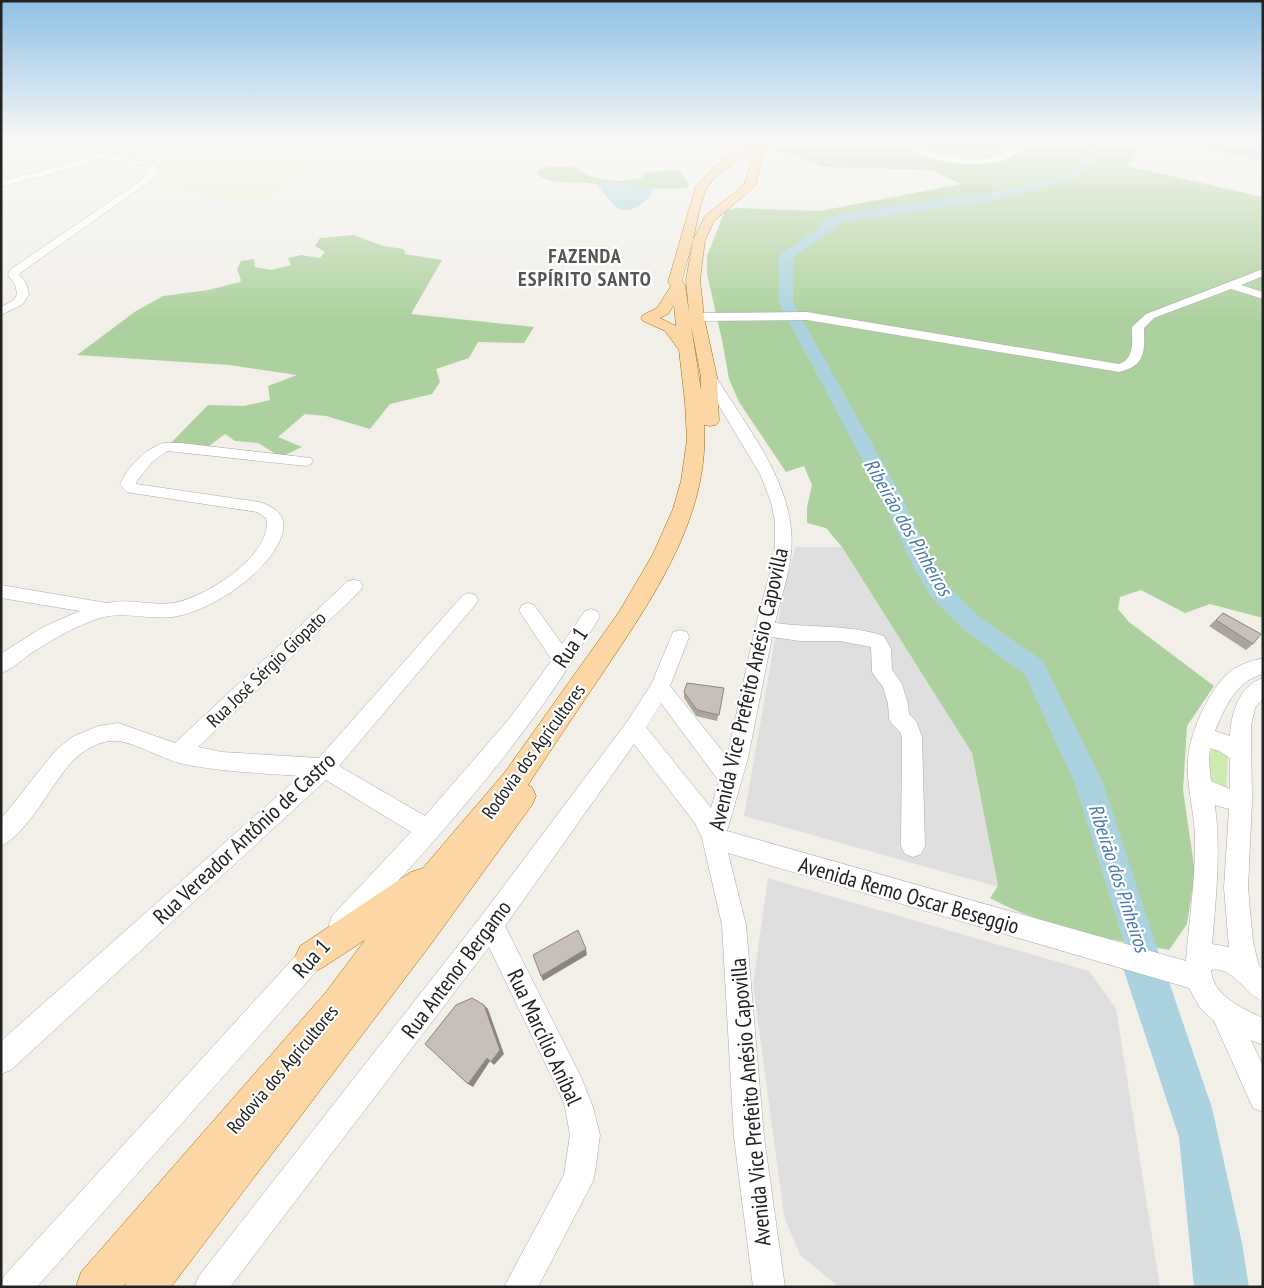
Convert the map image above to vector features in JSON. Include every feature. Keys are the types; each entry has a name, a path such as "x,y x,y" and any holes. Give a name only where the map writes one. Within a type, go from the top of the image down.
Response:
{"main road":[{"name":"Rodovia dos Agricultores","path":"96,1287 338,1004 440,870 515,781 627,618 664,554 683,510 691,481 696,440 694,402 685,348 678,285 675,282 688,234 692,199"},
{"name":"Rodovia dos Agricultores","path":"145,1287 411,945 538,774 656,601 684,551 699,512 709,464 708,377 697,317 693,280 698,240 720,199"},
{"path":"678,285 663,311 648,318 670,328 685,348"},
{"path":"311,957 440,870"}],"street":[{"path":"1,312 18,302 23,294 20,283 13,275 15,271 121,199"},
{"path":"697,317 807,316 1119,368 1130,366 1135,360 1138,353 1138,327 1150,316 1263,272"},
{"path":"1230,285 1263,296"},
{"name":"Avenida Vice Prefeito Anésio Capovilla","path":"708,377 768,474 779,502 783,521 783,553 764,629 737,758 713,838 734,925 749,1137 769,1287"},
{"path":"1,591 106,609 173,610 202,599 240,577 257,564 267,550 275,528 274,517 269,510 259,507 132,488 127,484 149,456 159,449 166,447 306,461"},
{"name":"Rua José Sérgio Giopato","path":"178,753 354,586"},
{"name":"Rua Vereador Antônio de Castro","path":"1,1060 324,768 469,600"},
{"path":"1,665 54,631 83,616 106,609"},
{"path":"528,610 562,659"},
{"name":"Rua 1","path":"15,1287 311,957 429,831 540,694 591,616"},
{"path":"764,629 800,634 846,635 874,640 879,643 882,650 882,672 892,684 898,704 898,714 909,728 912,737 913,846"},
{"name":"Rua Antenor Bergamo","path":"210,1287 491,924 634,728 660,687 680,637"},
{"path":"1263,666 1243,674 1226,688 1218,699 1201,741 1198,762 1206,833 1207,863 1197,971 1202,990 1212,1002 1224,1012 1263,1032"},
{"path":"1256,980 1239,933 1237,900 1241,802 1240,723 1243,710 1250,698 1263,686"},
{"path":"660,687 730,779"},
{"path":"634,728 703,816 713,838"},
{"path":"1,835 15,820 62,758 78,743 98,735 118,732 178,753 222,761 324,768 429,831"},
{"path":"1201,741 1209,739 1225,743 1240,754"},
{"path":"705,745 738,746"},
{"path":"1200,786 1221,797 1241,802"},
{"name":"Avenida Remo Oscar Beseggio","path":"713,838 1106,950"},
{"name":"Rua Marcílio Aníbal","path":"491,924 571,1087 579,1107 585,1135 579,1178 520,1287"},
{"path":"1106,950 1168,968 1197,971"},
{"path":"1197,971 1206,957 1219,956 1234,962 1256,980"},
{"path":"1224,1012 1260,1084"}],"shaded area":[{"path":"796,547 842,547 972,753 998,887 744,816 785,583"},
{"path":"768,878 1089,971 1116,1008 1160,1287 839,1287 800,1255 784,1216 753,984"}],"green space":[{"path":"228,199 265,199 257,204"},
{"path":"882,199 1263,199 1263,618 1210,604 1185,613 1141,590 1120,597 1118,609 1129,622 1214,686 1187,726 1183,790 1195,872 1187,924 1169,950 1100,937 1054,925 990,898 998,886 972,753 842,547 826,528 807,523 807,507 812,485 804,466 786,472 739,402 729,379 707,274 707,256 725,211 736,208 820,211"},
{"path":"354,235 383,246 404,249 405,254 442,260 411,314 534,327 524,343 478,342 469,358 436,369 440,382 432,394 390,404 370,429 326,416 305,414 278,437 302,447 281,457 258,443 235,441 225,434 208,447 169,445 208,405 244,406 270,400 268,386 297,375 229,365 77,355 136,311 163,296 208,290 240,282 237,269 241,261 254,259 255,267 271,270 291,265 288,258 301,255 320,258 325,252 315,246 320,238"},
{"path":"1216,749 1222,751 1228,757 1226,793 1210,787 1206,772 1209,751"}],"water":[{"path":"609,199 647,199 633,209 627,210 621,210"},
{"path":"1122,965 1168,979 1212,1108 1242,1243 1249,1287 1194,1287 1179,1137"}],"building":[{"path":"1223,613 1261,634 1253,644 1216,620"},
{"path":"687,683 724,688 719,715 697,710 684,692"},
{"path":"578,930 586,949 541,976 533,955"},
{"path":"472,998 484,1005 500,1050 491,1062 487,1058 468,1084 425,1044 456,1005"}],"waterway":[{"name":"Ribeirão dos Pinheiros","path":"979,199 834,220 829,223 826,229 786,255 786,303 892,497 923,564 939,591 971,623 1034,668 1089,783 1151,978"}],"district":[{"name":"FAZENDA ESPÍRITO SANTO","path":"585,268"}]}
